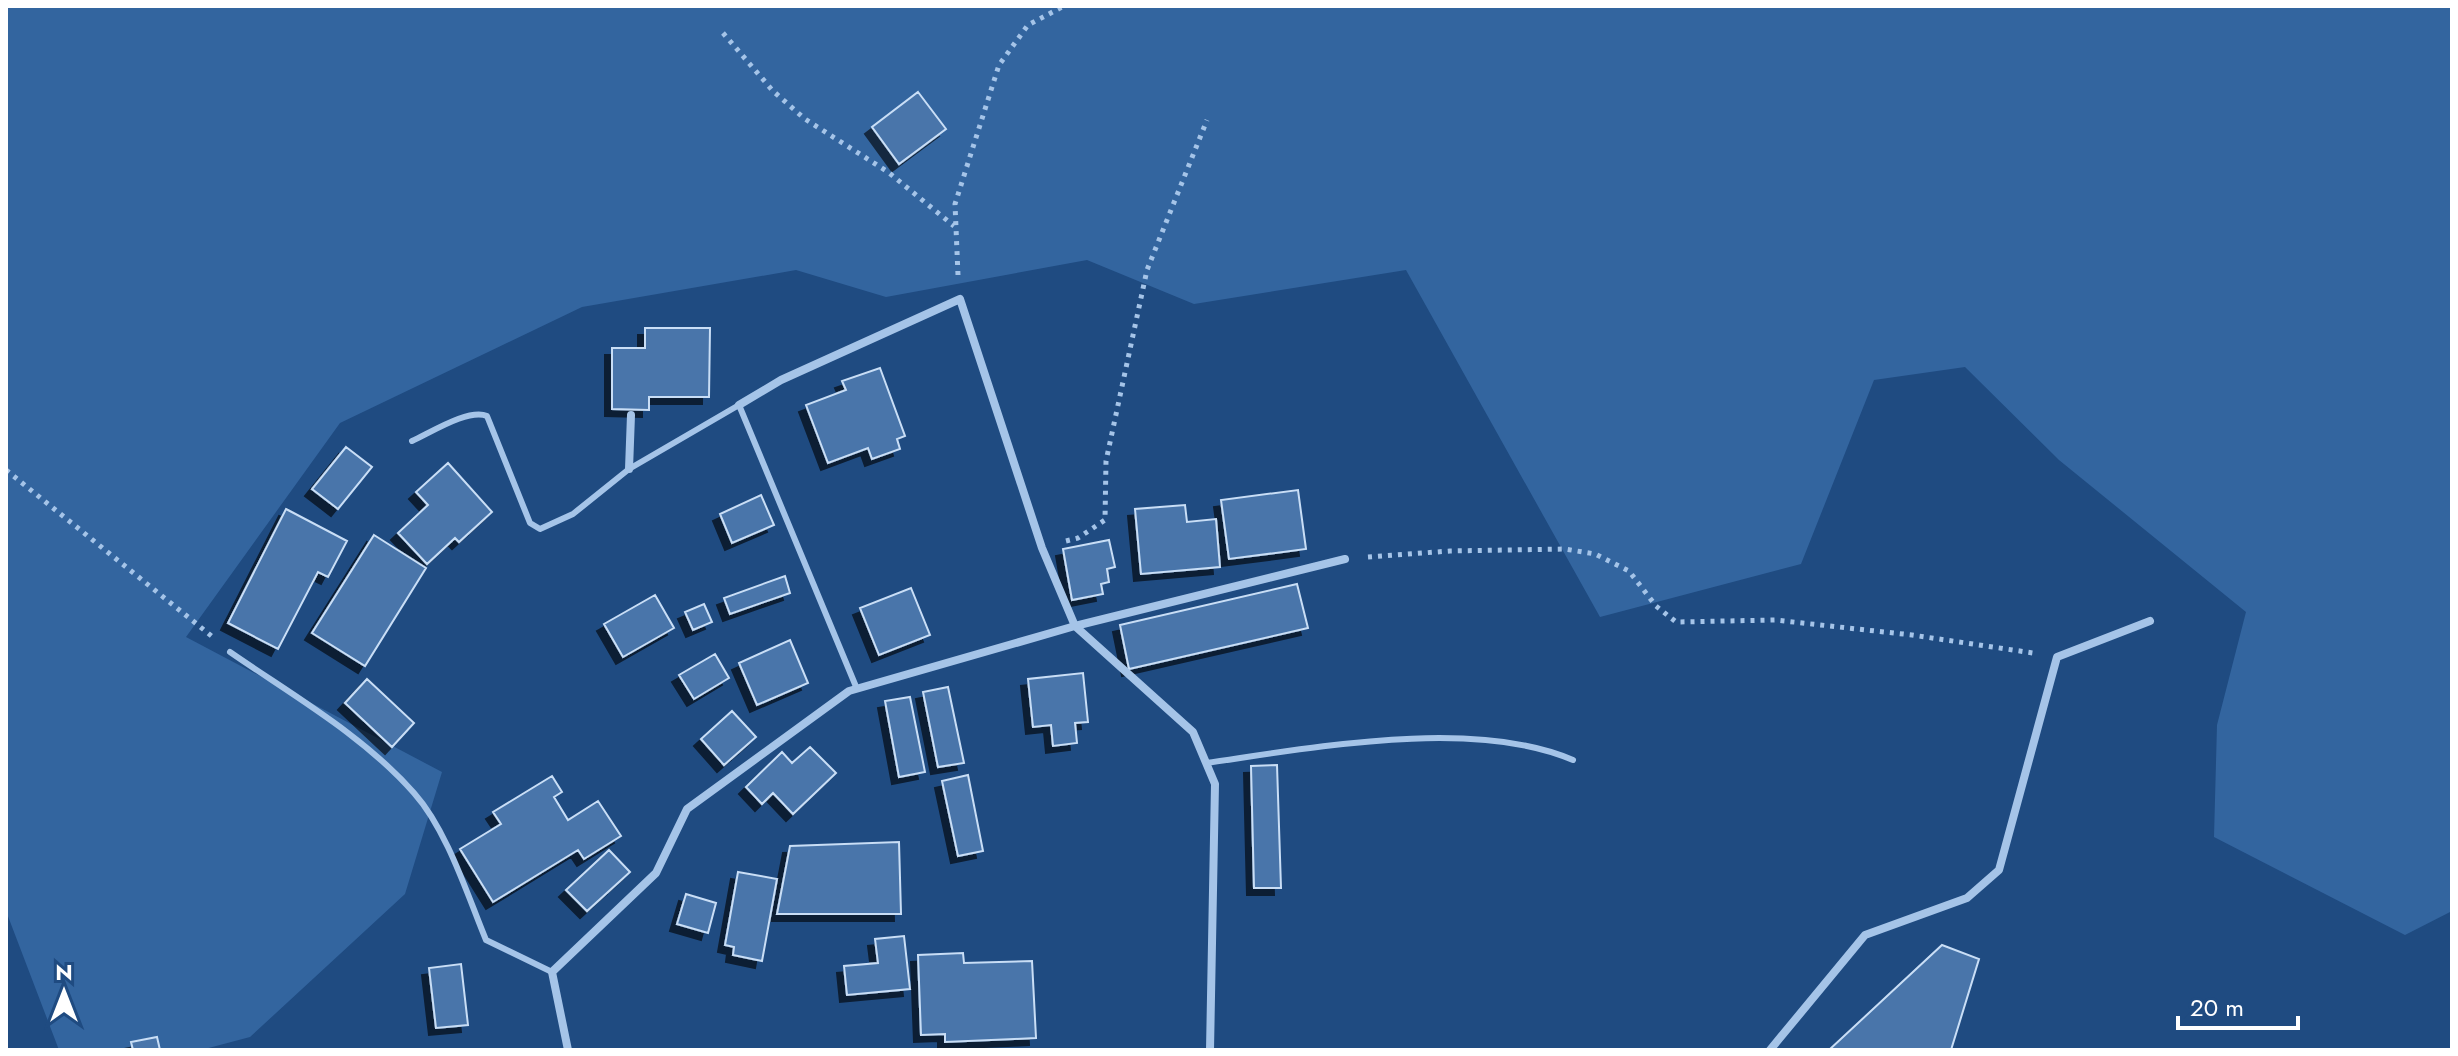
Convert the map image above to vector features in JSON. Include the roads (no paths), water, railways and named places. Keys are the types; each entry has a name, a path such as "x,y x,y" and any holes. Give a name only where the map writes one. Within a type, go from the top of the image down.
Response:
{"street":[{"path":"739,405 781,380 960,299 1042,548 1075,626 1193,732 1215,784 1210,1050"},
{"path":"629,469 631,415"},
{"path":"568,1050 552,972 656,873 687,809 849,691 1075,626 1345,559"},
{"path":"1770,1050 1865,935 1967,898 1999,870 2057,657 2150,621"}],"lane":[{"path":"412,441 469,414 487,416 530,523 540,529 573,514 629,469 739,405 857,689"},
{"path":"230,652 365,747 415,794 446,844 486,940 552,972"},
{"path":"1206,763 1353,742 1476,739 1555,752 1573,760"}]}
